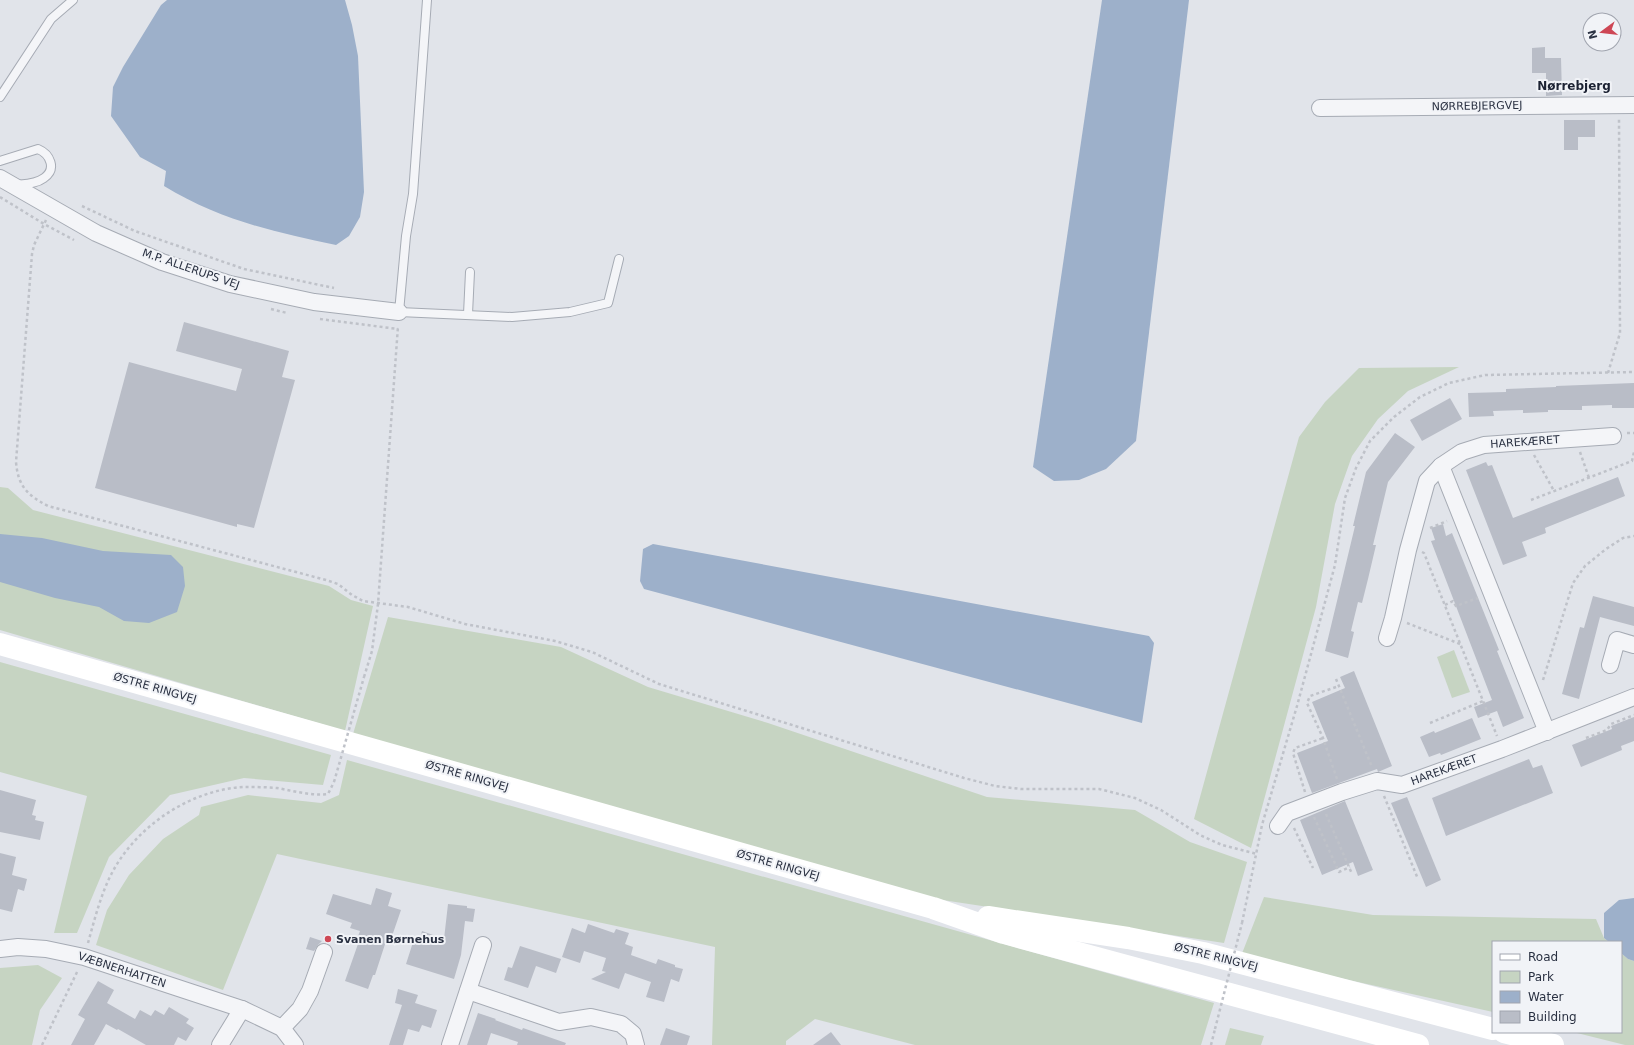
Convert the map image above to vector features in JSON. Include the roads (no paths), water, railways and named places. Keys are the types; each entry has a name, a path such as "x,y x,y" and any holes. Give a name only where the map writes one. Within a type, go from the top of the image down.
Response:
{"main road":[{"name":"ØSTRE RINGVEJ","path":"0,644 933,908 1004,933 1418,1045"},
{"name":"ØSTRE RINGVEJ","path":"933,908 1128,938 1203,953 1492,1029"},
{"path":"1508,1033 1553,1045"}],"street":[{"name":"NØRREBJERGVEJ","path":"1320,108 1627,105"},
{"name":"M.P. ALLERUPS VEJ","path":"6,182 96,233 162,262 203,276 230,284 314,302 399,312"},
{"name":"HAREKÆRET","path":"1387,638 1394,618 1408,550 1427,481 1441,466 1462,452 1484,445 1613,436"},
{"path":"1441,466 1547,732"},
{"path":"1610,665 1616,640 1634,645"},
{"name":"HAREKÆRET","path":"1278,826 1287,813 1314,802 1377,781 1402,785 1547,732 1634,697"},
{"path":"450,1045 483,945"},
{"name":"VÆBNERHATTEN","path":"0,949 18,947 46,949 84,957 242,1009 282,1028 295,1045"},
{"path":"282,1028 300,1009 310,991 324,952"},
{"path":"468,991 559,1022 591,1017 621,1024 633,1034 636,1045"},
{"path":"220,1045 242,1009"}],"lane":[{"path":"0,97 51,20 73,0"},
{"path":"427,0 412,194 406,236 399,312 468,314 512,318 570,312 608,303 619,259"},
{"path":"0,161 38,149 45,152 51,160 51,168 45,178 27,184 6,182"},
{"path":"468,314 470,272"}],"water":[{"path":"167,0 345,0 358,56 364,192 360,217 349,236 336,245 269,230 227,216 185,198 164,186 166,171 140,157 111,116 113,87 123,67 161,5"},
{"path":"1102,0 1189,0 1136,441 1106,469 1079,480 1054,481 1033,467"},
{"path":"0,534 42,538 103,551 171,555 183,567 185,586 177,612 149,623 124,621 99,607 55,598 0,582"},
{"path":"653,544 1149,636 1154,643 1142,723 644,589 640,581 643,549"},
{"path":"1634,898 1634,961 1628,959 1622,954 1622,941 1608,941 1604,938 1604,913 1619,900"}],"place":[{"name":"Svanen Børnehus","path":"328,939"}],"district":[{"name":"Nørrebjerg","path":"1574,86"}]}
